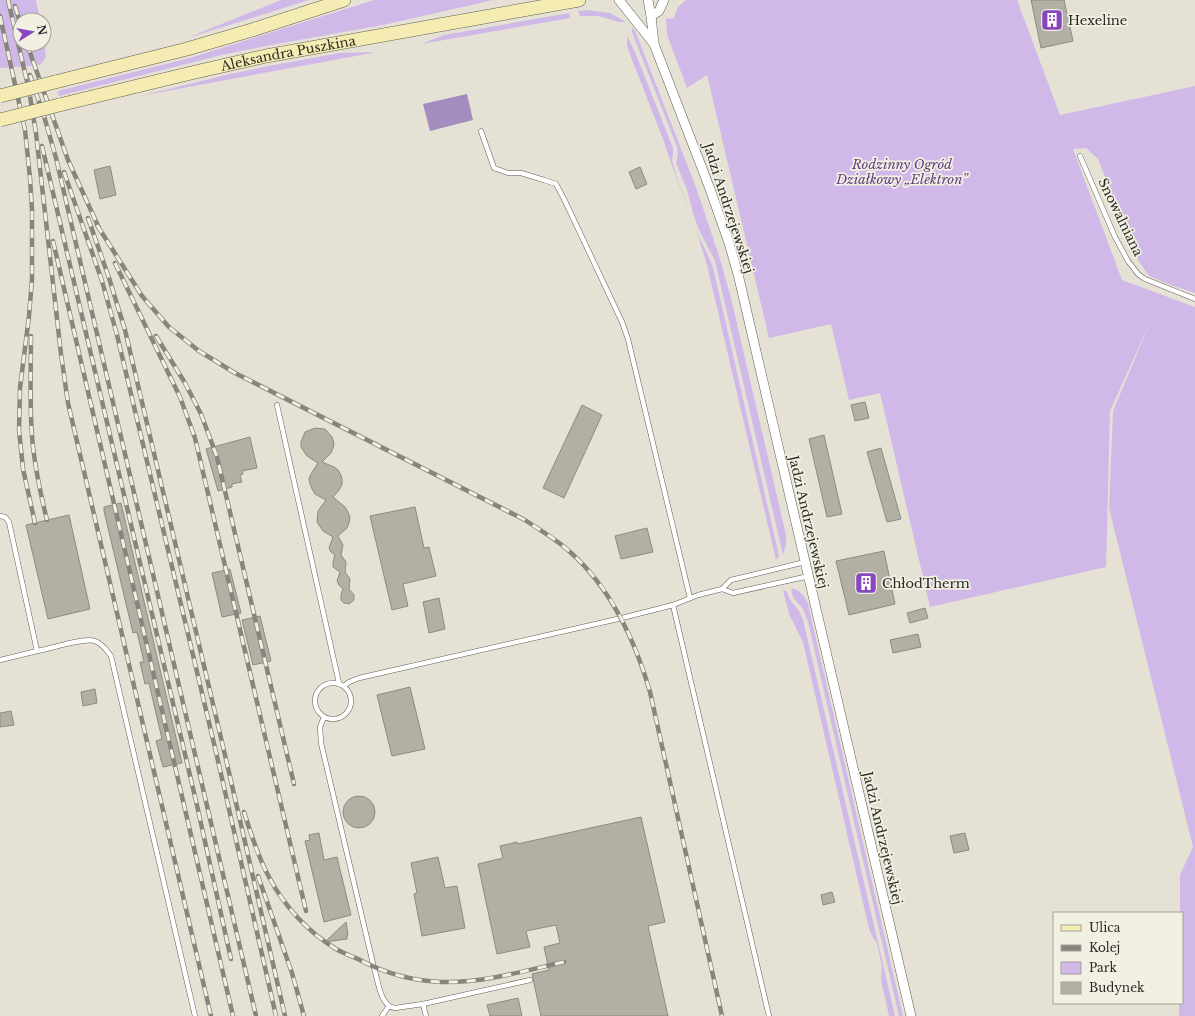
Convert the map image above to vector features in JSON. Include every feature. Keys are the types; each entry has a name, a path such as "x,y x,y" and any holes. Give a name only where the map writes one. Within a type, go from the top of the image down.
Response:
{"main road":[{"name":"Aleksandra Puszkina","path":"0,96 187,49 259,28 344,0"},
{"name":"Aleksandra Puszkina","path":"0,120 191,72 266,56 578,0"}],"street":[{"name":"Jadzi Andrzejewskiej","path":"619,0 654,44"},
{"name":"Jadzi Andrzejewskiej","path":"648,0 654,44 700,160 729,243 744,300 806,562 910,1016"},
{"path":"651,16 659,11 664,0"}],"lane":[{"path":"481,131 494,168 508,173 520,173 556,184 622,322 628,339 690,598"},
{"name":"Snowalniana","path":"1080,156 1128,261 1138,274 1145,279 1195,299"},
{"path":"277,405 339,683"},
{"path":"0,516 5,517 9,522 37,651"},
{"path":"344,686 348,682 359,678 614,620 673,605 690,598 722,589 731,580 806,562"},
{"path":"722,589 733,593 809,576"},
{"path":"673,605 770,1016"},
{"path":"0,660 85,640 94,640 103,645 111,656 195,1016"},
{"path":"334,682 344,686 349,691 351,696 350,708 346,713 336,719 330,719 319,713 315,702 315,696 318,690 327,683 334,682"},
{"path":"324,716 320,727 321,743 382,998 389,1006 395,1008 423,1004 530,980"},
{"path":"423,1004 426,1016"},
{"path":"382,1016 389,1006"}],"green space":[{"path":"0,0 36,0 38,12 12,12 12,52 45,52 46,57 40,65 0,68"},
{"path":"281,0 309,0 187,38"},
{"path":"374,0 493,0 388,24 226,54 59,96 58,91 190,58"},
{"name":"Rodzinny Ogród Działkowy „Elektron”","path":"686,0 1017,0 1060,115 1195,86 1195,293 1149,276 1138,260 1098,159 1086,148 1073,149 1122,280 1195,307 1195,1016 1179,1016 1179,1004 1183,1004 1183,912 1180,912 1180,875 1193,847 1109,508 1113,411 1152,318 1110,411 1106,567 930,607 880,393 849,400 831,324 769,338 707,75 687,88 667,35 666,18 672,19 678,7"},
{"path":"586,10 610,13 626,22 619,22 598,16 580,16 578,11"},
{"path":"569,13 570,18 421,44 444,35"},
{"path":"632,27 636,33 697,190 720,259 731,298 786,535 786,545 783,555 715,261 699,230 687,190 676,163 678,153 677,147 632,32"},
{"path":"627,36 635,52 673,148 672,162 689,211 629,52"},
{"path":"372,52 140,96 269,66 339,53"},
{"path":"697,233 713,267 779,556 776,560 707,265"},
{"path":"791,588 801,593 808,604 903,1016 899,1016 808,622 803,609 793,597"},
{"path":"783,590 787,592 804,622 895,1016 889,1016 881,980 882,967 877,943 869,929 803,642 789,614"}],"shaded area":[{"path":"467,94 473,120 430,131 423,104"}],"building":[{"name":"Hexeline","path":"1031,0 1064,0 1073,41 1041,48"},
{"path":"110,166 116,195 100,199 94,170"},
{"path":"640,167 647,184 636,189 629,172"},
{"path":"865,402 869,418 855,421 851,405"},
{"path":"582,405 602,415 564,498 543,488"},
{"path":"315,428 325,429 332,437 334,443 331,453 322,462 334,467 341,475 342,485 333,497 345,507 350,517 347,528 338,536 343,545 341,555 346,562 345,572 350,579 349,589 354,595 354,600 349,604 344,603 341,600 343,589 337,581 340,572 333,567 335,555 329,548 333,537 323,531 317,522 318,511 326,500 315,494 309,479 318,463 307,456 301,447 301,442 305,432"},
{"path":"824,435 842,514 827,517 809,439"},
{"path":"250,437 257,468 242,471 243,474 240,475 242,482 232,484 232,487 218,491 206,449"},
{"path":"881,448 901,519 887,522 867,452"},
{"path":"121,503 182,763 163,767 156,741 162,739 149,683 145,684 140,662 144,662 137,632 133,633 104,511 104,507"},
{"path":"415,507 424,548 429,547 436,576 403,584 408,606 392,610 370,516"},
{"path":"69,515 90,609 48,619 26,525"},
{"path":"647,528 653,552 621,559 615,536"},
{"name":"ChłodTherm","path":"884,551 895,604 849,615 836,561"},
{"path":"230,569 241,613 222,617 212,573"},
{"path":"439,598 445,629 429,633 423,602"},
{"path":"925,608 928,618 910,623 907,613"},
{"path":"260,616 271,661 253,665 242,620"},
{"path":"918,634 921,647 893,653 890,640"},
{"path":"410,687 425,749 392,756 377,695"},
{"path":"95,689 97,703 83,706 81,692"},
{"path":"11,711 14,725 0,727 0,713"},
{"path":"356,796 362,796 371,800 375,812 371,824 362,828 356,828 347,824 343,815 343,809 347,800"},
{"path":"641,817 665,922 648,926 668,1016 541,1016 532,974 549,970 544,947 560,943 556,925 526,931 530,947 497,954 478,864 503,858 500,846 517,842 517,844"},
{"path":"319,833 324,860 337,857 351,915 324,922 305,841 310,840 309,835"},
{"path":"965,833 969,850 954,853 950,836"},
{"path":"438,857 445,888 457,886 465,928 422,936 414,894 417,893 411,863"},
{"path":"832,892 835,902 823,905 821,895"},
{"path":"346,922 348,935 347,939 325,942"},
{"path":"518,998 522,1016 490,1016 487,1005"}],"railway":[{"path":"8,0 29,90 36,133 68,403 211,1016"},
{"path":"15,6 17,12"},
{"path":"0,16 25,130 30,178 32,210 32,279 20,388 19,430 23,469 35,523"},
{"path":"30,52 68,160 99,228"},
{"path":"30,75 56,158 256,1016"},
{"path":"42,146 196,801 231,959"},
{"path":"64,172 102,281 117,335 216,752 276,1016"},
{"path":"88,218 125,330 285,1016"},
{"path":"97,225 142,296 169,327 199,351 235,373 525,520 563,546 594,577 618,612 628,631 644,671 650,692 722,1016"},
{"path":"53,241 233,1016"},
{"path":"115,263 180,397 195,438 306,911"},
{"path":"31,336 32,433 37,475 47,520"},
{"path":"156,336 185,383 201,414 217,457 294,784"},
{"path":"244,812 261,862 275,888 289,908 306,926 316,935 341,952 398,975 420,980 442,982 473,981 519,973 564,962"},
{"path":"258,876 292,973 304,1016"}],"place":[{"name":"Hexeline","path":"1052,20"},
{"name":"ChłodTherm","path":"866,583"}]}
